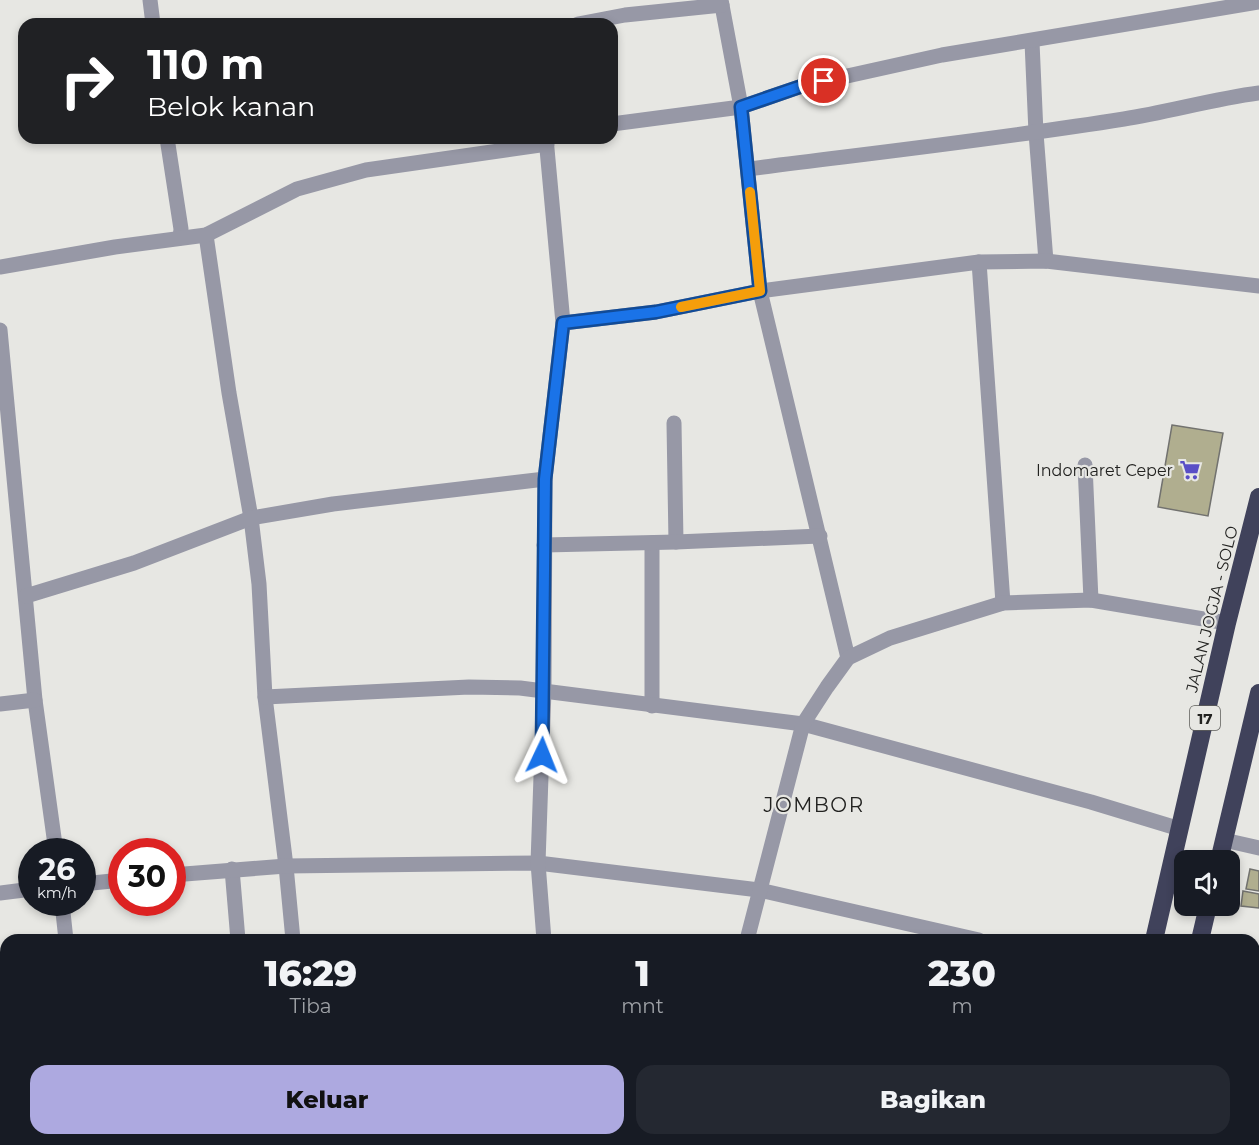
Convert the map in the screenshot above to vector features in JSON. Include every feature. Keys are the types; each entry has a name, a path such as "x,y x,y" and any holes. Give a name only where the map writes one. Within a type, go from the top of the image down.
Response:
{"highway":[{"name":"JALAN JOGJA - SOLO","path":"1155,934 1227,623 1259,496"},
{"path":"1222,850 1259,693"},
{"path":"1201,934 1206,916"}],"street":[{"path":"150,0 152,18"},
{"path":"609,18 722,2 741,107 760,291 848,658"},
{"path":"618,123 741,107 802,86 942,55 1032,42 1259,2"},
{"path":"1032,42 1036,133 1046,261"},
{"path":"747,169 1036,133 1127,119 1227,97 1259,93"},
{"path":"168,144 181,229 180,238"},
{"path":"0,267 115,247 206,235 297,189 319,182 366,170 527,144"},
{"path":"544,934 538,863 544,690 545,479 563,323 546,144"},
{"path":"206,235 229,393 251,518 259,584 265,697 292,934"},
{"path":"563,323 656,312 760,291 979,262 1046,261 1259,286"},
{"path":"979,262 1003,603"},
{"path":"0,330 7,490 26,596 35,700 54,838"},
{"path":"674,423 676,542"},
{"path":"1085,465 1091,600"},
{"path":"26,596 134,563 251,518 333,504 545,479"},
{"path":"544,544 652,543 820,536"},
{"path":"652,543 652,706"},
{"path":"748,934 803,724 848,658 890,638 1003,603 1091,600 1227,623"},
{"path":"265,697 469,687 544,690 652,706 803,724 1091,802 1180,830"},
{"path":"0,704 35,700"},
{"path":"1224,840 1259,848"},
{"path":"186,874 286,866 538,863 759,890 953,934"},
{"path":"232,869 237,934"},
{"path":"0,892 18,890"},
{"path":"63,916 65,934"}],"building":[{"name":"Indomaret Ceper","path":"1172,425 1223,433 1208,516 1158,507"},
{"path":"1250,869 1259,871 1259,891 1246,889"},
{"path":"1243,891 1259,894 1259,908 1241,906"}],"slow traffic":[{"path":"681,307 760,291 750,192"}],"place":[{"name":"Indomaret Ceper","path":"1190,470"}],"district":[{"name":"JOMBOR","path":"814,805"}],"route":[{"path":"542,755 545,479 563,323 656,312 760,291 741,107 802,86 824,81"}]}
